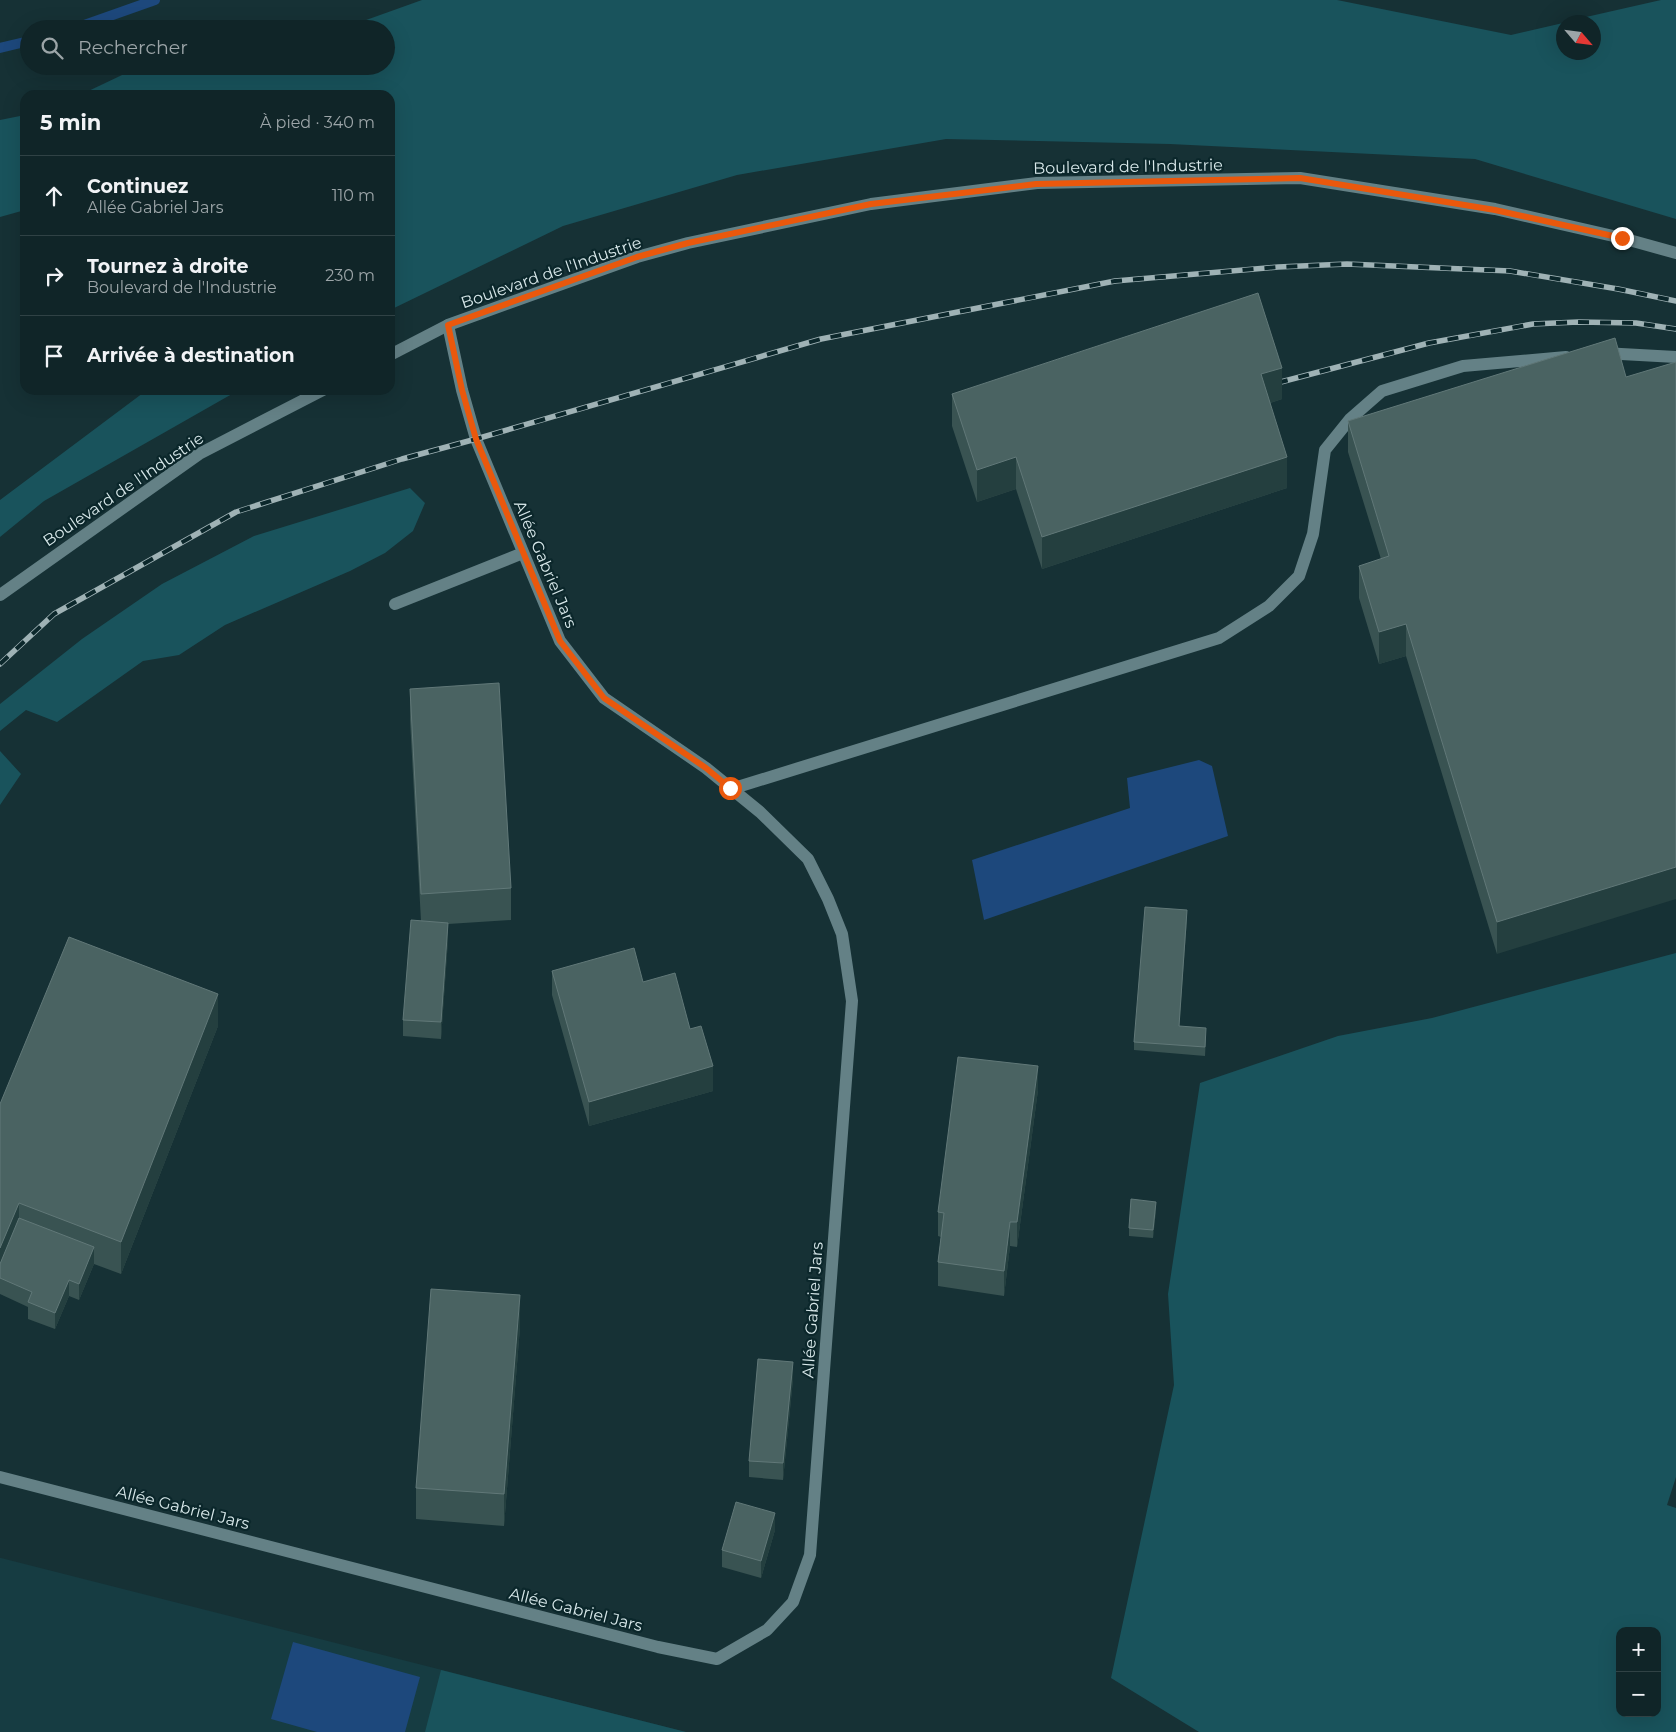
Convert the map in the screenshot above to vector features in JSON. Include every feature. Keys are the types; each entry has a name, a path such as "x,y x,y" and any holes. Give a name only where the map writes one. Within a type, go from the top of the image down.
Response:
{"street":[{"name":"Boulevard de l'Industrie","path":"395,352 448,325 637,257 688,243 871,204 1036,184 1300,178 1495,210 1622,238 1676,253"},
{"name":"Allée Gabriel Jars","path":"0,1477 658,1647 717,1659 767,1630 793,1602 810,1555 852,1001 842,934 828,899 808,859 781,831 706,768 604,698 560,641 476,439 462,390 448,325"},
{"path":"730,788 1219,638 1269,606 1299,576 1314,534 1325,450 1350,420 1382,391 1463,366 1609,353 1676,357"},
{"name":"Boulevard de l'Industrie","path":"0,595 199,454 313,395"},
{"path":"395,604 523,553"}],"shaded area":[{"path":"422,0 1337,0 1511,35 1556,25 1556,60 1601,60 1601,15 1595,15 1661,0 1676,0 1676,219 1475,159 1170,144 946,139 737,175 563,226 395,308 395,90 91,90 122,75 395,75 395,20 366,20"},
{"path":"20,116 20,211 0,217 0,120"},
{"path":"140,395 230,395 44,501 0,537 0,500"},
{"path":"410,488 425,503 413,531 385,553 350,571 225,625 179,655 143,661 57,722 26,710 0,731 0,704 82,639 162,584 254,536"},
{"path":"0,751 21,774 0,805"},
{"path":"1676,953 1676,1477 1667,1505 1676,1508 1676,1732 1199,1732 1111,1678 1174,1385 1168,1294 1200,1083 1338,1036 1432,1018"},
{"path":"1,1558 686,1732 0,1732"},
{"path":"441,1670 686,1732 425,1732"}],"water":[{"path":"1199,760 1212,766 1228,836 984,920 972,860 1130,808 1127,778"},
{"path":"293,1642 420,1677 405,1732 317,1732 271,1719"}],"building":[{"path":"1258,293 1282,368 1261,374 1287,457 1042,537 1016,457 977,470 952,394"},
{"path":"1615,338 1626,377 1676,362 1676,867 1497,922 1406,624 1379,632 1359,566 1389,556 1348,421"},
{"path":"499,683 511,888 421,894 410,689"},
{"path":"1145,907 1187,910 1179,1026 1206,1028 1205,1047 1134,1042"},
{"path":"411,920 448,923 441,1022 403,1020"},
{"path":"69,937 218,994 121,1242 19,1203 0,1248 0,1104"},
{"path":"634,948 643,982 675,973 690,1029 701,1026 713,1066 589,1102 552,971"},
{"path":"958,1057 1038,1066 1017,1222 1010,1222 1004,1271 938,1262 944,1213 938,1212"},
{"path":"1131,1199 1156,1202 1153,1230 1129,1228"},
{"path":"19,1218 94,1247 79,1284 69,1280 55,1313 28,1302 32,1292 0,1278 0,1264"},
{"path":"431,1289 520,1295 504,1494 416,1488"},
{"path":"758,1359 793,1362 783,1463 749,1461"},
{"path":"736,1502 775,1513 761,1561 722,1550"}],"waterway":[{"path":"98,20 155,0"},
{"path":"0,48 20,43"}],"railway":[{"path":"0,664 54,614 236,512 402,459 821,339 1115,281 1278,267 1347,264 1510,271 1676,301"},
{"path":"1277,383 1429,343 1533,324 1578,322 1636,323 1676,329"}],"route":[{"path":"730,788 706,768 604,698 560,641 476,439 462,390 448,325 637,257 688,243 871,204 1036,184 1300,178 1495,210 1622,238"}]}
